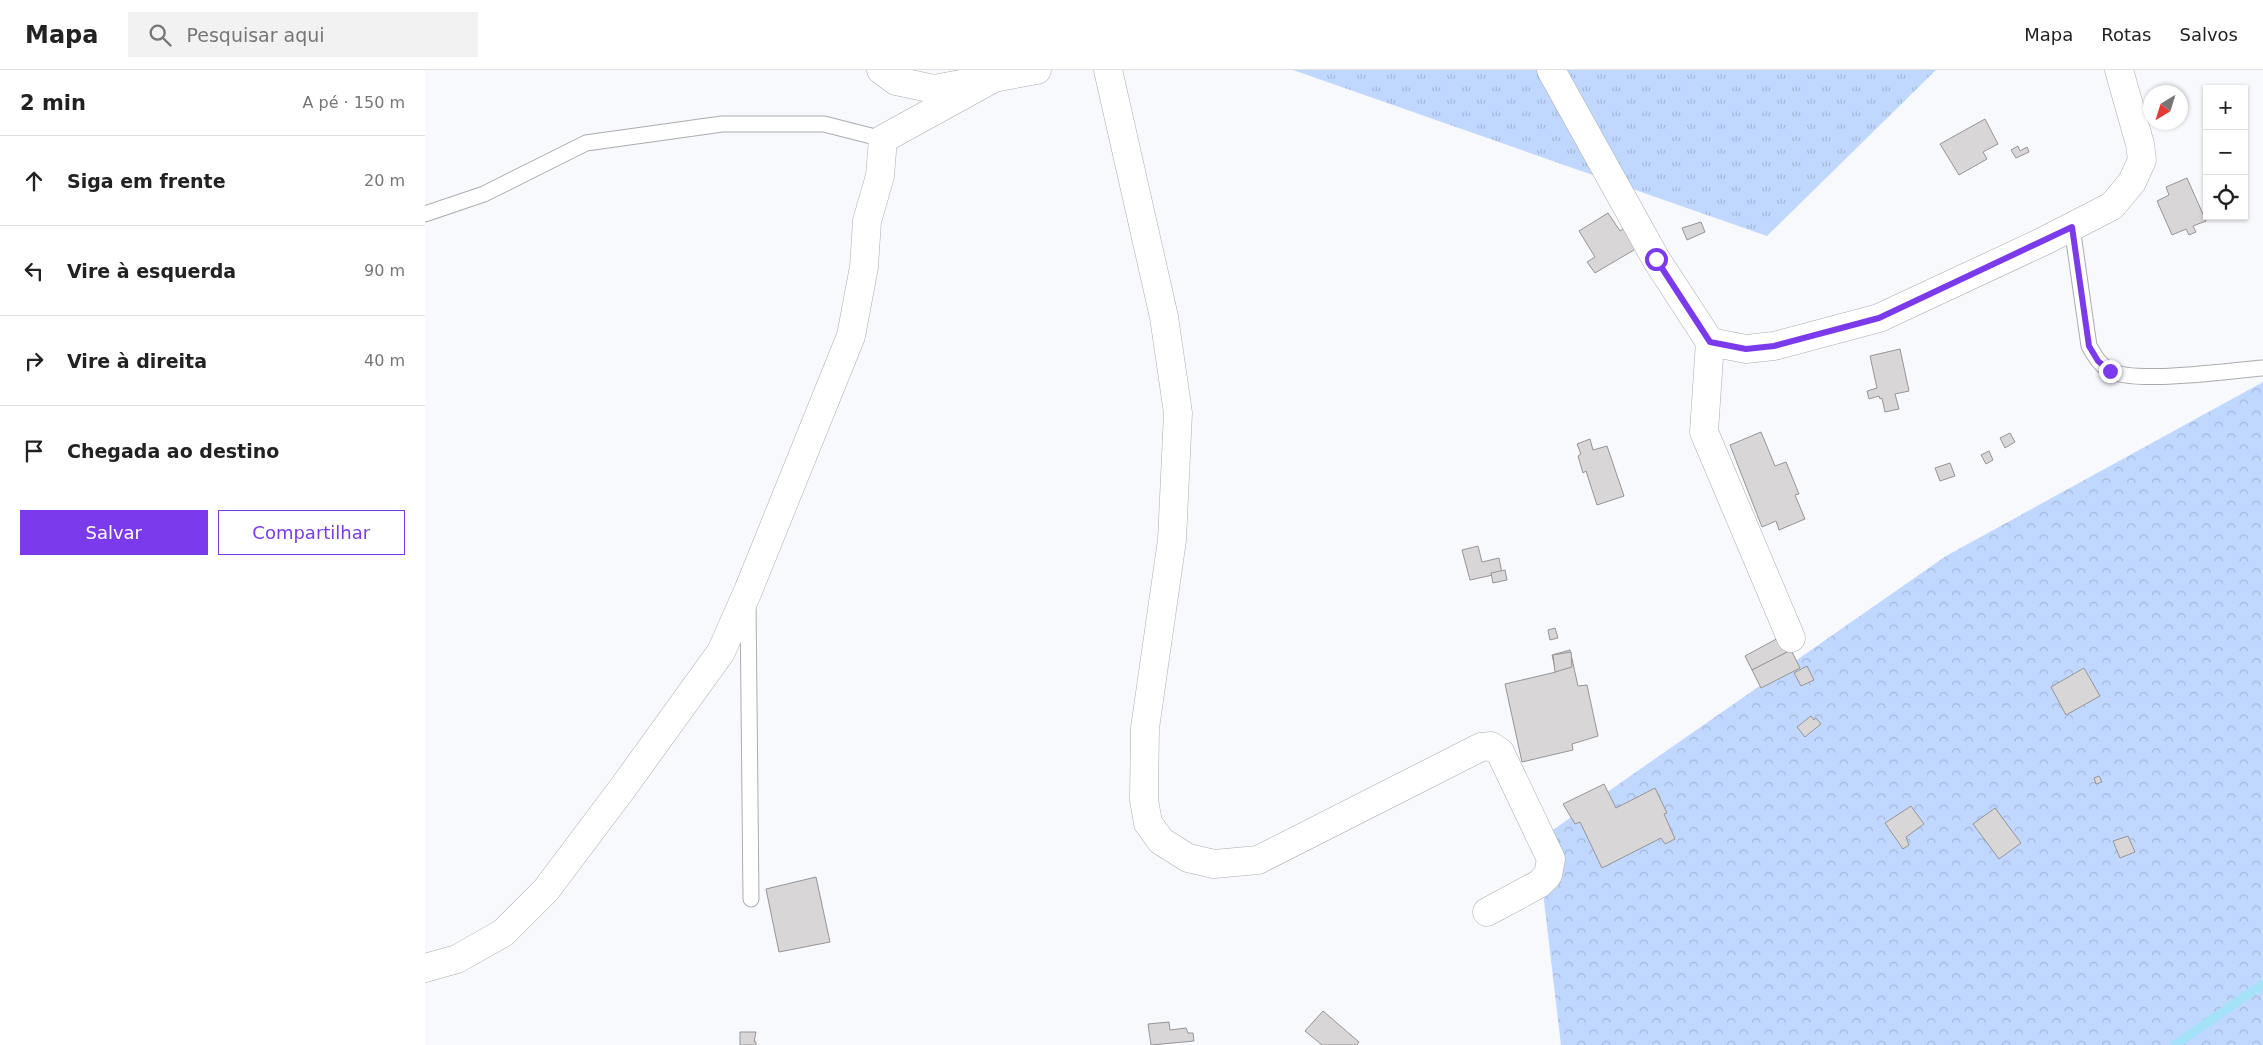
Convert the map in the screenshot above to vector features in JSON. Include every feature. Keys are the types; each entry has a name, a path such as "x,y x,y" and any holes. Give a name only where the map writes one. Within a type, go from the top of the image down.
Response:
{"street":[{"path":"881,70 896,81 934,89 1037,70"},
{"path":"1108,70 1164,317 1178,413 1172,540 1145,728 1144,800 1148,823 1161,840 1188,858 1214,864 1257,860 1481,747 1491,746 1500,752 1551,859 1548,875 1539,884 1487,912"},
{"path":"1551,70 1656,259 1710,342 1704,432 1791,638"},
{"path":"1710,342 1746,349 1774,346 1879,318 2113,206 2132,182 2142,160 2140,144 2119,70"},
{"path":"425,968 457,959 503,933 546,890 721,652 748,592 851,336 864,267 867,222 880,176 883,139 994,78"}],"lane":[{"path":"425,214 484,194 586,142 722,124 824,124 883,139"},
{"path":"2072,227 2089,346 2098,361 2110,371 2149,378 2263,368"},
{"path":"748,592 751,899"}],"green space":[{"path":"1293,70 1936,70 1767,236"},
{"path":"2263,382 2263,1045 1561,1045 1537,841 1946,556"}],"building":[{"path":"1985,119 1998,144 1983,152 1987,159 1959,175 1940,144"},
{"path":"2018,146 2020,151 2027,147 2029,152 2016,158 2011,150"},
{"path":"2187,178 2203,214 2203,220 2206,221 2193,226 2196,232 2189,235 2186,229 2172,235 2157,201 2169,195 2166,187"},
{"path":"1608,213 1620,231 1627,227 1639,247 1595,273 1587,262 1595,257 1579,231"},
{"path":"1701,222 1705,232 1687,240 1682,228"},
{"path":"1900,349 1909,391 1895,394 1899,409 1885,412 1882,398 1880,399 1879,396 1869,399 1867,391 1877,388 1870,356"},
{"path":"1761,432 1775,466 1786,462 1799,494 1795,495 1805,519 1779,530 1776,521 1762,527 1730,445"},
{"path":"2010,433 2015,442 2005,448 2000,438"},
{"path":"1590,439 1593,450 1607,446 1624,496 1597,505 1586,471 1583,473 1578,456 1581,454 1577,444"},
{"path":"1989,451 1993,460 1986,464 1981,455"},
{"path":"1950,463 1955,476 1940,481 1935,468"},
{"path":"1478,546 1482,562 1499,558 1502,573 1470,580 1462,550"},
{"path":"1505,570 1507,580 1493,583 1491,573"},
{"path":"1555,628 1558,638 1550,640 1548,630"},
{"path":"1782,636 1790,651 1752,670 1745,656"},
{"path":"1570,650 1578,686 1587,685 1598,736 1572,744 1573,750 1522,762 1505,684 1556,672 1552,655"},
{"path":"1791,650 1800,668 1761,688 1752,670"},
{"path":"1571,652 1572,667 1555,672 1553,655"},
{"path":"1807,666 1814,680 1801,686 1794,673"},
{"path":"2084,668 2100,696 2066,715 2051,687"},
{"path":"1811,716 1814,720 1816,718 1821,724 1805,737 1797,727"},
{"path":"2099,776 2102,782 2096,784 2094,778"},
{"path":"1604,784 1616,808 1655,788 1667,813 1664,814 1675,839 1665,844 1661,838 1602,868 1580,822 1575,824 1563,804"},
{"path":"1911,806 1924,824 1906,837 1909,845 1903,849 1885,823"},
{"path":"1995,808 2021,843 1999,859 1973,824"},
{"path":"2128,836 2135,852 2120,858 2113,841"},
{"path":"816,877 830,942 779,952 766,889"},
{"path":"1323,1011 1359,1042 1357,1045 1322,1045 1305,1031"},
{"path":"1169,1022 1170,1030 1186,1028 1188,1033 1193,1033 1194,1041 1151,1045 1148,1024"},
{"path":"740,1032 756,1032 754,1042 756,1042 756,1045 740,1045"}],"waterway":[{"path":"2175,1045 2263,984"}],"route":[{"path":"1656,259 1710,342 1746,349 1774,346 1879,318 2072,227 2089,346 2098,361 2110,371"}]}
